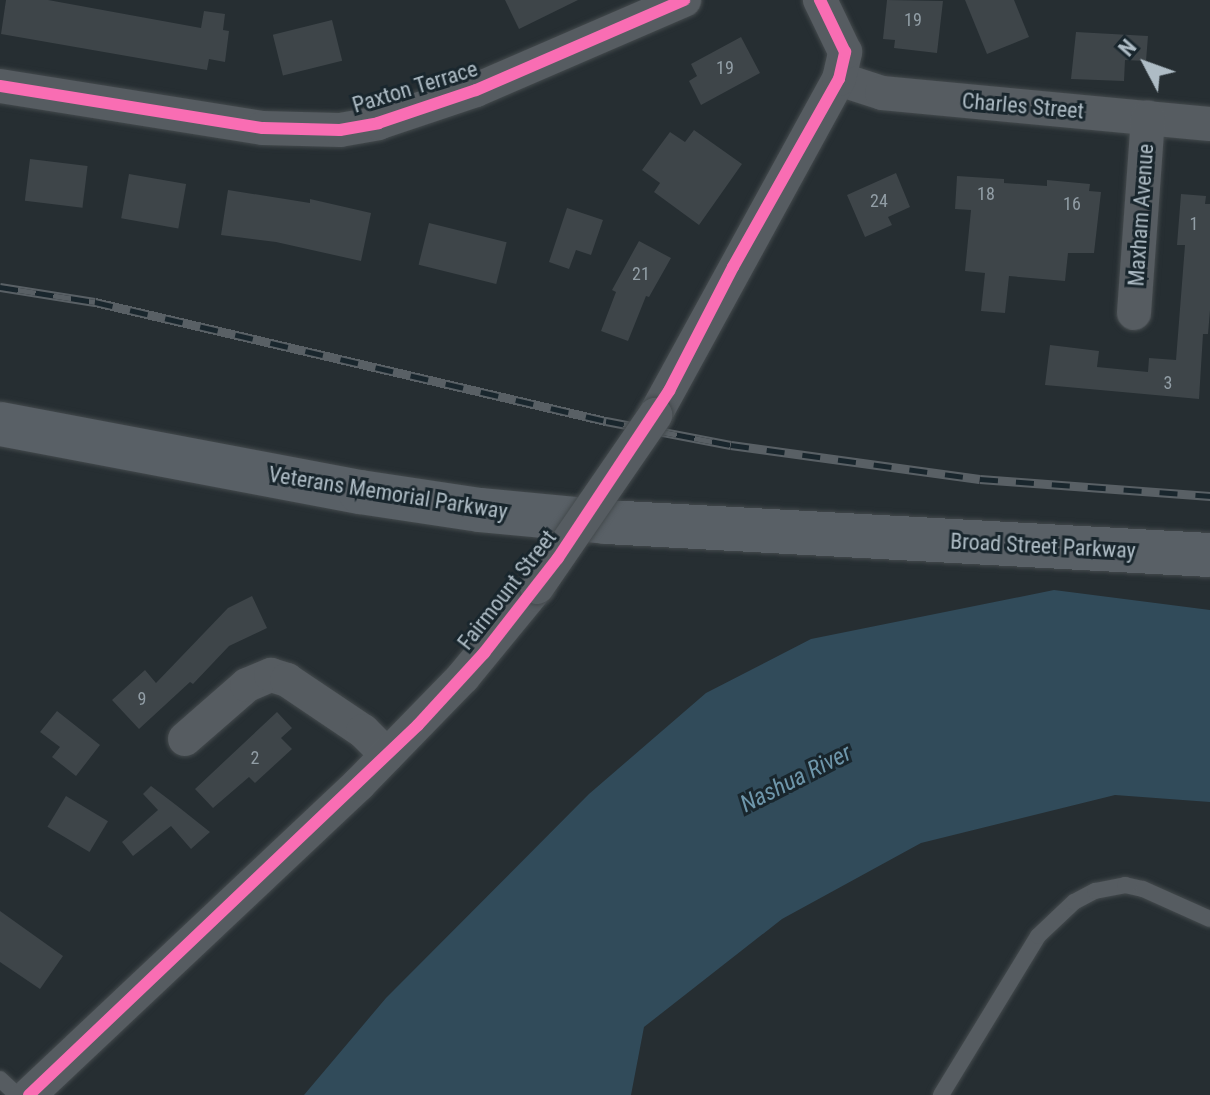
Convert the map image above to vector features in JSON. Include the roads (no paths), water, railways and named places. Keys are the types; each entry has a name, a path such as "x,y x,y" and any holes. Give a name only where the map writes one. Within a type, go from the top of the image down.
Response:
{"main road":[{"name":"Veterans Memorial Parkway","path":"0,424 360,492 480,510 606,522 877,537"},
{"name":"Broad Street Parkway","path":"877,537 1210,555"}],"street":[{"name":"Paxton Terrace","path":"0,86 263,128 340,130 398,117 476,90 684,0"},
{"name":"Fairmount Street","path":"29,1095 387,755 474,665 537,587 598,503 669,391 740,254 839,79 845,52 820,0"},
{"name":"Charles Street","path":"839,79 882,93 1210,124"},
{"name":"Maxham Avenue","path":"1134,313 1148,117"},
{"path":"185,739 247,685 271,675 287,680 363,731 387,755"}],"lane":[{"path":"941,1095 1038,936 1074,902 1095,891 1125,885 1143,889 1210,919"},
{"path":"0,1079 17,1095"}],"water":[{"name":"Nashua River","path":"1054,590 1210,610 1210,802 1115,795 921,843 782,919 644,1027 631,1095 304,1095 386,998 589,794 706,693 811,639"}],"railway":[{"path":"0,287 95,302 606,421 731,445 980,479 1210,496"}]}
